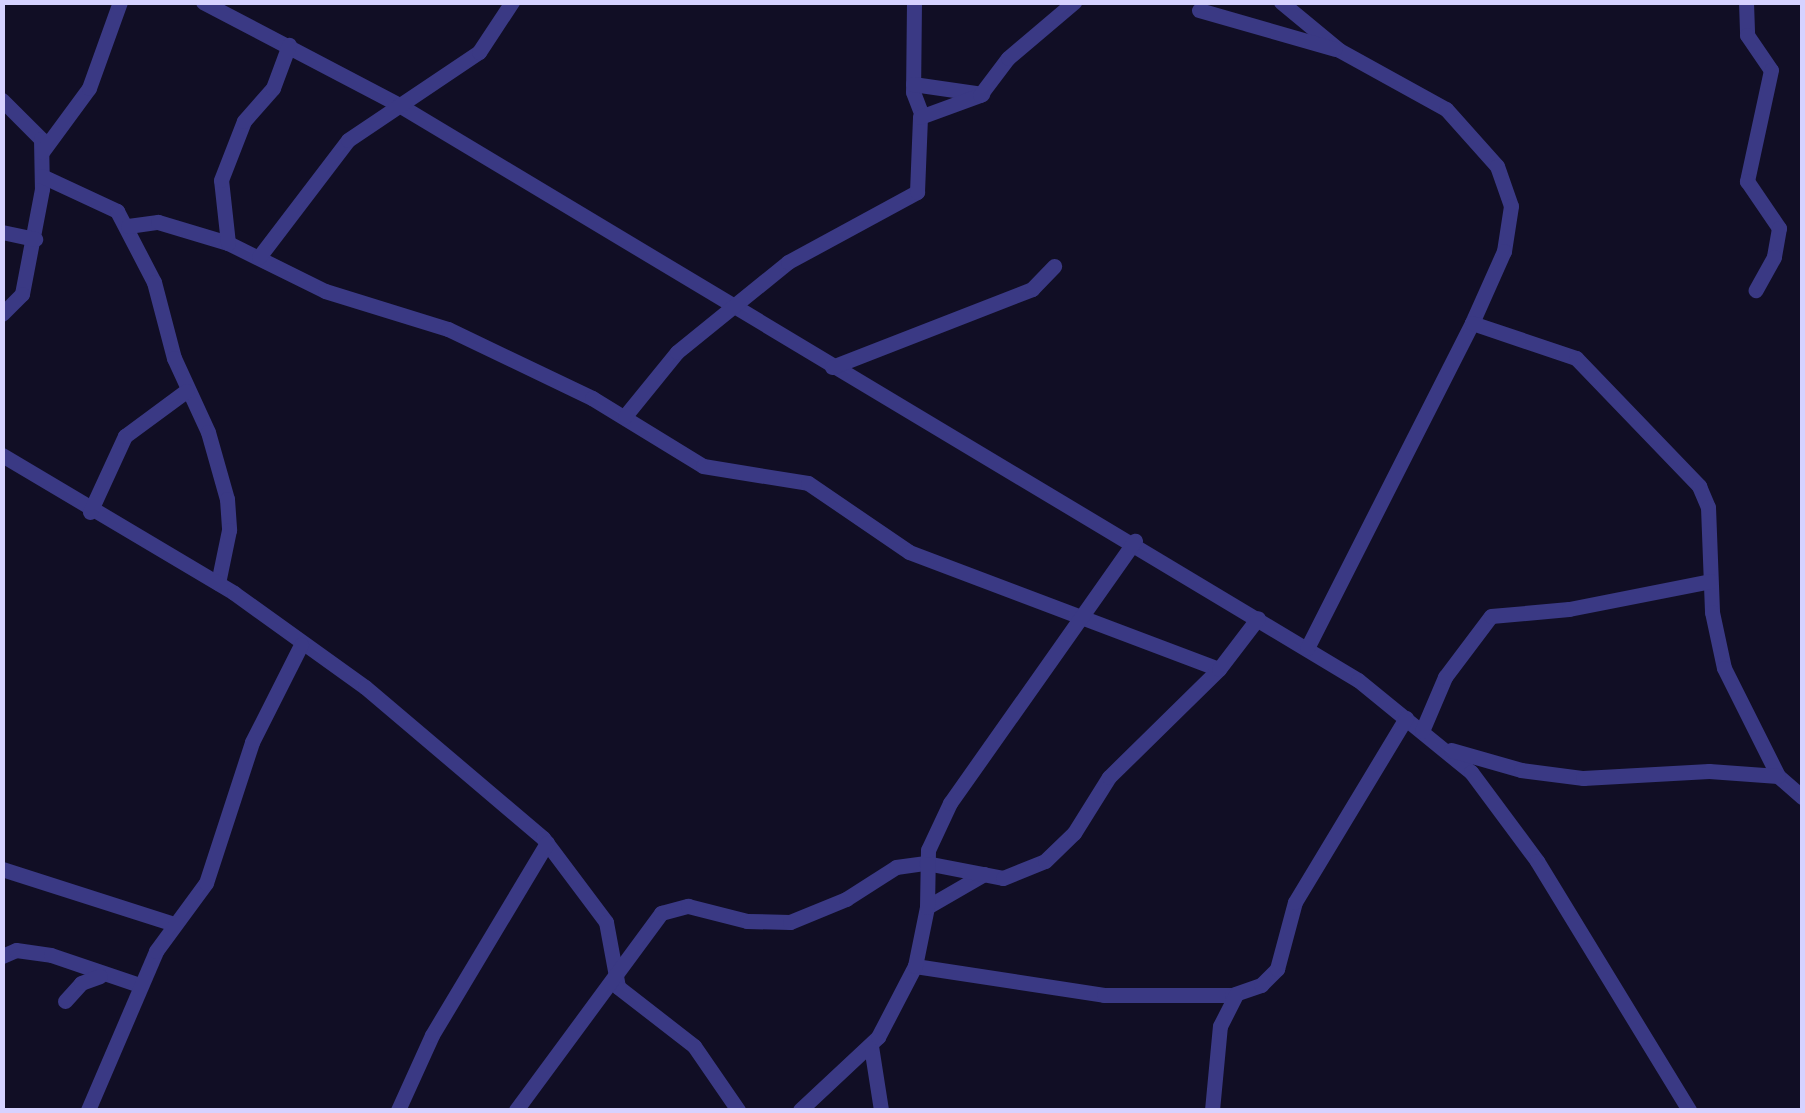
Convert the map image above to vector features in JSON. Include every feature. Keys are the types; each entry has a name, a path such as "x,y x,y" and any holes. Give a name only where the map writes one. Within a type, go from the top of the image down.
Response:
{"street":[{"path":"42,152 89,88 120,2"},
{"path":"203,2 399,105 832,366 1135,541 1307,648 1406,718 1471,772 1537,861 1689,1110"},
{"path":"259,257 348,140 480,52 512,2"},
{"path":"625,416 677,352 736,309 788,262 918,192 922,115 913,84 914,2"},
{"path":"922,115 982,94 1008,58 1074,2"},
{"path":"1282,2 1339,50 1446,109 1508,189 1504,251 1307,648"},
{"path":"1746,2 1747,35 1771,70 1747,181 1779,228 1774,257 1756,290"},
{"path":"1199,10 1339,50"},
{"path":"228,243 221,180 244,121 273,88 289,45"},
{"path":"913,84 982,94"},
{"path":"2,100 34,129 42,152 35,239 22,294 2,314"},
{"path":"42,176 118,211 158,293 186,390 208,432 227,499 229,530 218,584"},
{"path":"128,226 158,222 228,243 325,291 448,330 625,416 703,466 808,483 909,552 1218,670"},
{"path":"2,232 35,239"},
{"path":"832,366 1032,289 1054,266"},
{"path":"1472,322 1569,353 1679,459 1708,507 1710,581 1724,668 1778,776 1802,797"},
{"path":"90,512 125,436 186,390"},
{"path":"2,456 90,512 218,584 365,687 547,843 606,922 614,979 625,996 694,1046 738,1110"},
{"path":"800,1110 871,1046 915,966 927,907 926,863 950,803 1135,541"},
{"path":"1422,731 1445,677 1491,616 1569,609 1710,581"},
{"path":"516,1110 569,1031 614,979 661,914 688,906 770,924 790,922 846,899 896,867 926,863 1008,877 1058,852 1109,778 1218,670 1258,618"},
{"path":"88,1110 139,985 174,924 206,883 252,742 301,644"},
{"path":"915,966 1104,994 1236,994 1261,986 1277,969 1294,902 1406,718"},
{"path":"1443,748 1522,770 1583,778 1709,771 1778,776"},
{"path":"398,1110 432,1035 547,843"},
{"path":"2,869 174,924"},
{"path":"927,907 984,874"},
{"path":"2,956 25,950 139,985"},
{"path":"65,1001 81,983 100,976"},
{"path":"1212,1110 1220,1026 1236,994"},
{"path":"871,1046 881,1110"}]}
